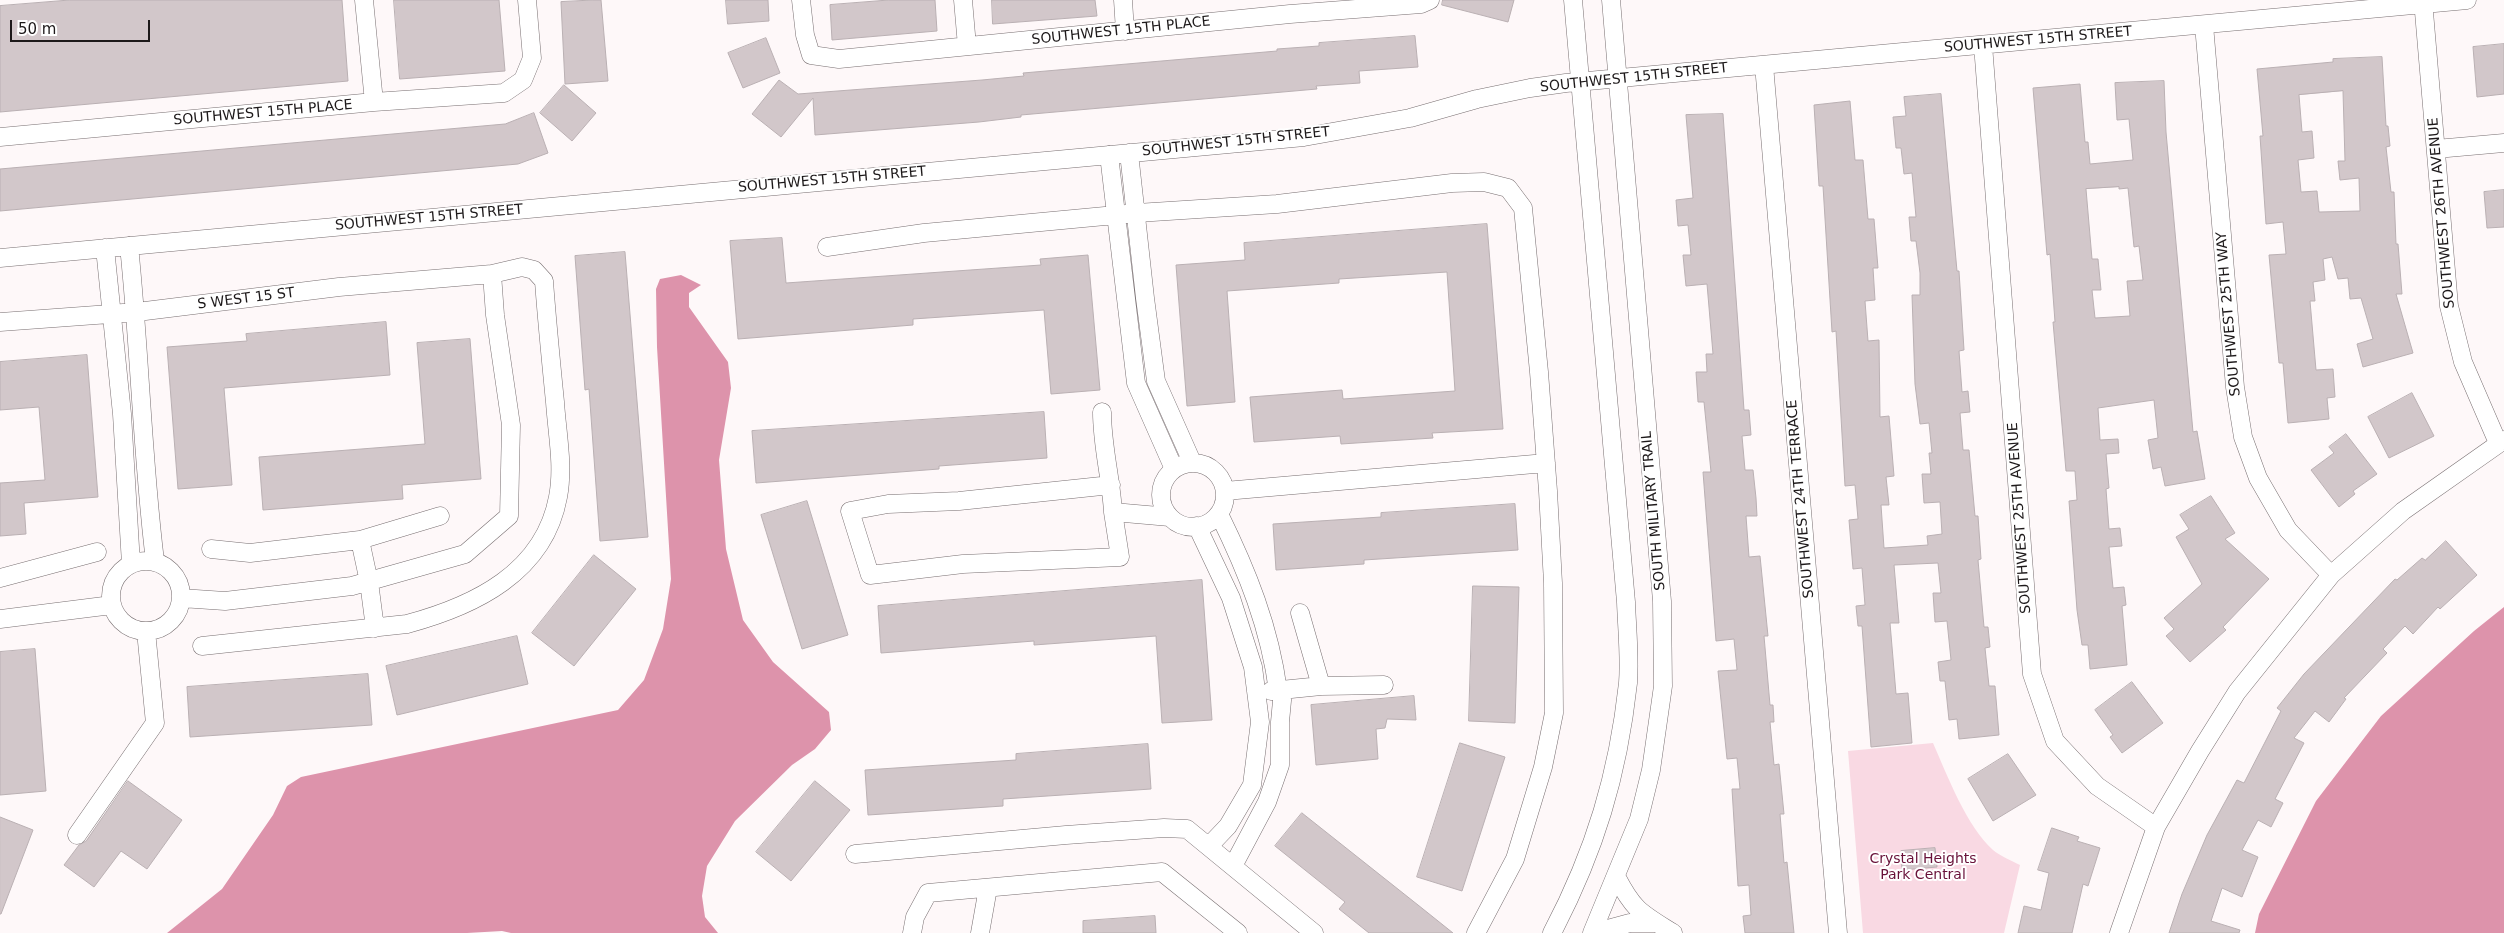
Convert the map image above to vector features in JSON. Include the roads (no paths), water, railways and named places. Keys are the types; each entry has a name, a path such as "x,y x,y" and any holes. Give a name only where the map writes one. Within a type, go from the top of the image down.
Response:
{"street":[{"path":"364,0 374,102"},
{"name":"SOUTHWEST 15TH PLACE","path":"0,137 374,102 504,93 523,80 532,58 527,0"},
{"name":"SOUTHWEST 15TH PLACE","path":"801,0 804,35 811,55 839,59 1126,31 1289,7 1421,4 1430,0"},
{"path":"963,0 967,46"},
{"path":"1123,0 1126,31"},
{"path":"1552,933 1575,889 1604,811 1616,762 1628,681 1626,602 1574,0"},
{"name":"SOUTH MILITARY TRAIL","path":"1593,933 1641,811 1651,770 1663,686 1662,601 1611,0"},
{"name":"SOUTHWEST 15TH STREET","path":"0,258 1304,137 1353,130 1410,118 1486,97 1530,88 1618,78 2204,25 2424,2 2467,0"},
{"name":"SOUTHWEST 26TH AVENUE","path":"2424,2 2449,306 2463,362 2501,441"},
{"name":"SOUTHWEST 25TH WAY","path":"2204,25 2235,387 2242,437 2258,478 2288,530 2331,575"},
{"name":"SOUTHWEST 25TH AVENUE","path":"1984,45 2032,674 2054,742 2097,786 2156,827"},
{"name":"SOUTHWEST 24TH TERRACE","path":"1764,65 1838,933"},
{"path":"2436,149 2504,143"},
{"path":"1129,153 1156,381 1192,462"},
{"path":"1109,155 1136,383 1174,469"},
{"path":"827,247 924,234 1137,213 1276,204 1452,183 1484,182 1508,188 1523,208 1546,463 1553,583 1554,713 1542,767 1515,859 1476,933"},
{"path":"129,246 136,312 149,513 154,561"},
{"path":"105,248 122,414 131,564"},
{"name":"S WEST 15 ST","path":"0,322 136,312 339,287 492,274 522,268 534,270 544,281 560,462 558,498 547,529 530,558 503,583 469,603 436,616 407,624 202,646"},
{"path":"181,598 224,601 352,586 369,582 465,554 509,516 511,425 495,315 492,274"},
{"path":"1102,412 1102,433 1112,485 1113,512 1120,557 963,564 870,575 850,511 888,504 959,501 1112,485"},
{"path":"2119,933 2156,827 2237,692 2331,575 2403,511 2501,441"},
{"path":"1192,462 1211,467 1218,474 1226,491 1226,499 1219,514 1207,524 1198,526 1179,524 1170,517 1164,508 1161,497 1166,477 1174,469 1192,462"},
{"path":"1226,491 1546,463"},
{"path":"1113,512 1170,517"},
{"path":"1219,514 1243,564 1273,653 1280,691 1280,765 1267,802 1233,866"},
{"path":"211,549 250,553 360,540 440,516"},
{"path":"1198,526 1231,598 1253,668 1258,692 1260,722 1252,785 1228,826 1209,846"},
{"path":"360,540 369,582 375,628"},
{"path":"0,578 98,552"},
{"path":"142,561 154,561 166,566 180,586 181,598 179,608 170,621 156,629 146,631 135,629 125,624 117,616 112,606 112,586 122,569 142,561"},
{"path":"0,619 112,606"},
{"path":"1300,613 1321,686"},
{"path":"77,835 155,723 146,631"},
{"path":"1258,692 1321,686 1384,685"},
{"path":"855,854 1164,828 1187,829 1314,933"},
{"path":"912,933 915,917 928,893 1162,872 1238,933"},
{"path":"1616,876 1629,901 1638,911 1673,933"},
{"path":"980,933 988,888"},
{"path":"1593,933 1630,923 1657,923"}],"park label":[{"name":"Crystal Heights Park Central","path":"1923,868"}]}
